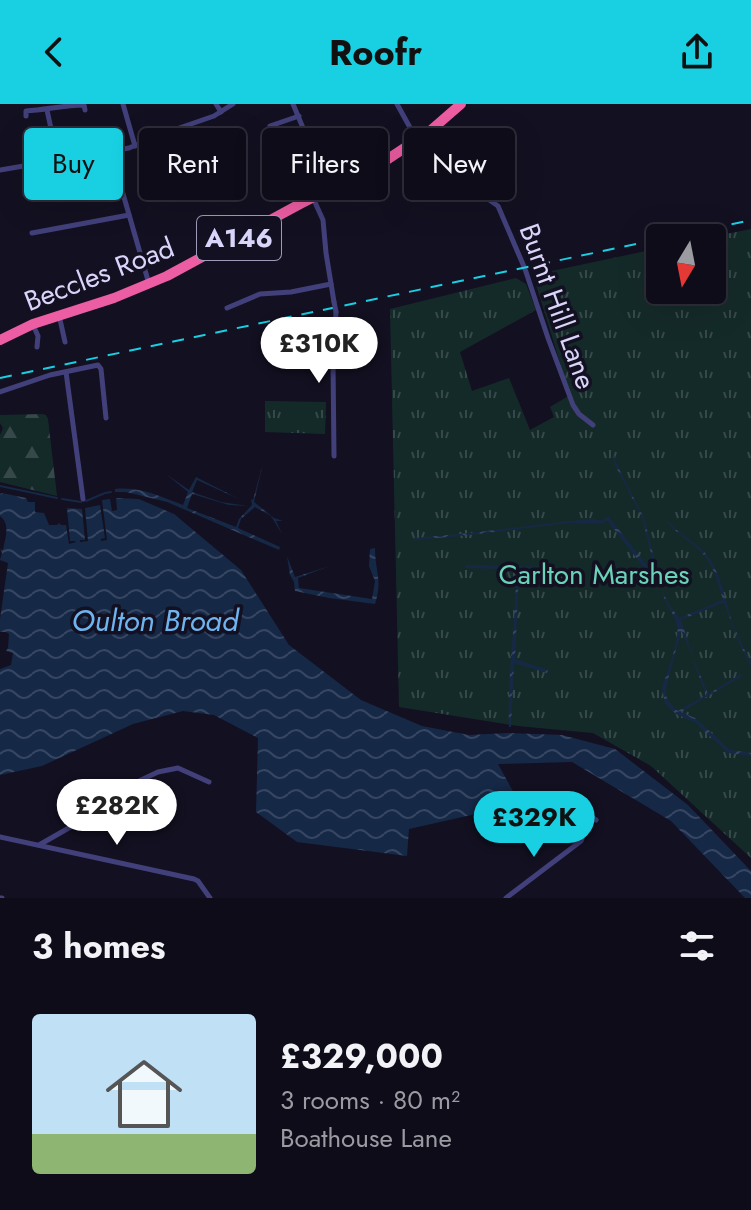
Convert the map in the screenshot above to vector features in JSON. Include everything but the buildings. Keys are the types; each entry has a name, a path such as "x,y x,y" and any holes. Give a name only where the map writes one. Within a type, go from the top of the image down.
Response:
{"highway":[{"name":"Beccles Road","path":"426,128 454,107"},
{"name":"Beccles Road","path":"388,159 404,145"},
{"name":"Beccles Road","path":"0,340 33,324 149,284 307,200"}],"street":[{"path":"123,104 135,146"},
{"path":"216,104 221,112"},
{"path":"178,128 202,121 233,104"},
{"path":"293,104 304,128"},
{"path":"25,111 65,105 85,106"},
{"name":"Burnt Hill Lane","path":"399,105 412,128"},
{"path":"47,110 51,128"},
{"path":"270,127 299,116"},
{"path":"123,149 139,144"},
{"path":"0,170 24,166"},
{"path":"123,194 149,284"},
{"path":"313,200 323,220 336,312 334,456"},
{"name":"Burnt Hill Lane","path":"489,200 498,206 525,269 573,405 593,425"},
{"path":"32,233 129,215"},
{"path":"227,308 260,294 331,284"},
{"path":"59,315 65,342"},
{"path":"33,324 38,336 37,347"},
{"path":"0,392 50,375 96,365 100,367 106,418"},
{"path":"66,372 83,499"},
{"path":"39,845 158,772 178,768 209,782"},
{"path":"506,898 581,841 591,817"},
{"path":"0,837 194,879 210,898"}],"green space":[{"name":"Carlton Marshes","path":"751,229 751,858 651,766 593,733 518,726 399,707 390,309 516,278 526,284 536,310 460,352 472,391 509,378 530,430 554,417 550,407 570,395 533,275 646,251 646,304 726,304 726,234"},
{"path":"265,401 326,402 325,434 265,432"},
{"path":"42,414 48,419 57,496 0,482 0,435 3,428 0,415"}],"water":[{"path":"613,452 644,518 661,586 607,520 602,523 568,523 414,540 570,521 601,521 608,516 657,578 642,517 615,465"},
{"path":"263,463 254,502 274,518 283,521 276,521 282,534 271,516 255,507 241,519 238,528 280,547 279,550 167,502 115,492 115,489 124,488 142,491 183,505 188,492 166,474 189,490 196,477 239,499 197,480 192,492 221,502 248,506 229,505 192,494 187,508 236,527 239,519 252,505 251,499"},
{"name":"Oulton Broad","path":"2,493 35,502 35,512 44,513 49,525 66,525 69,544 76,542 70,541 67,508 82,509 85,540 80,542 88,541 85,508 100,505 105,538 101,541 107,540 102,500 110,499 112,511 117,510 116,498 139,499 174,514 241,570 289,645 361,700 422,726 469,735 562,735 615,749 688,805 751,871 751,898 745,898 671,821 572,762 498,764 520,804 409,829 407,856 297,842 256,812 258,738 214,715 183,711 133,724 42,766 0,775 0,669 11,665 13,653 6,651 9,634 0,632 8,563 0,560 6,532 0,516"},
{"path":"668,523 702,550 715,568 734,627 751,666 722,603 681,620 693,657 681,630 667,684 667,698 678,711 706,695 693,660 708,694 741,674 681,712 695,718 730,750 751,753 751,756 728,753 696,723 676,714 665,703 662,688 677,639 677,625 662,590 679,618 723,600 710,563"},
{"path":"375,548 379,582 375,604 295,591 287,556 295,577 330,566 298,578 299,588 372,599 375,581 369,566 370,549"},
{"path":"465,565 547,567 546,571 519,571 515,659 548,670 547,673 514,663 511,727 509,688 516,571 465,568"}],"waterway":[{"path":"0,486 57,498"},
{"path":"86,501 111,492"},
{"path":"62,499 81,502"}],"railway":[{"path":"726,225 751,220"},
{"path":"0,378 646,242"}]}
